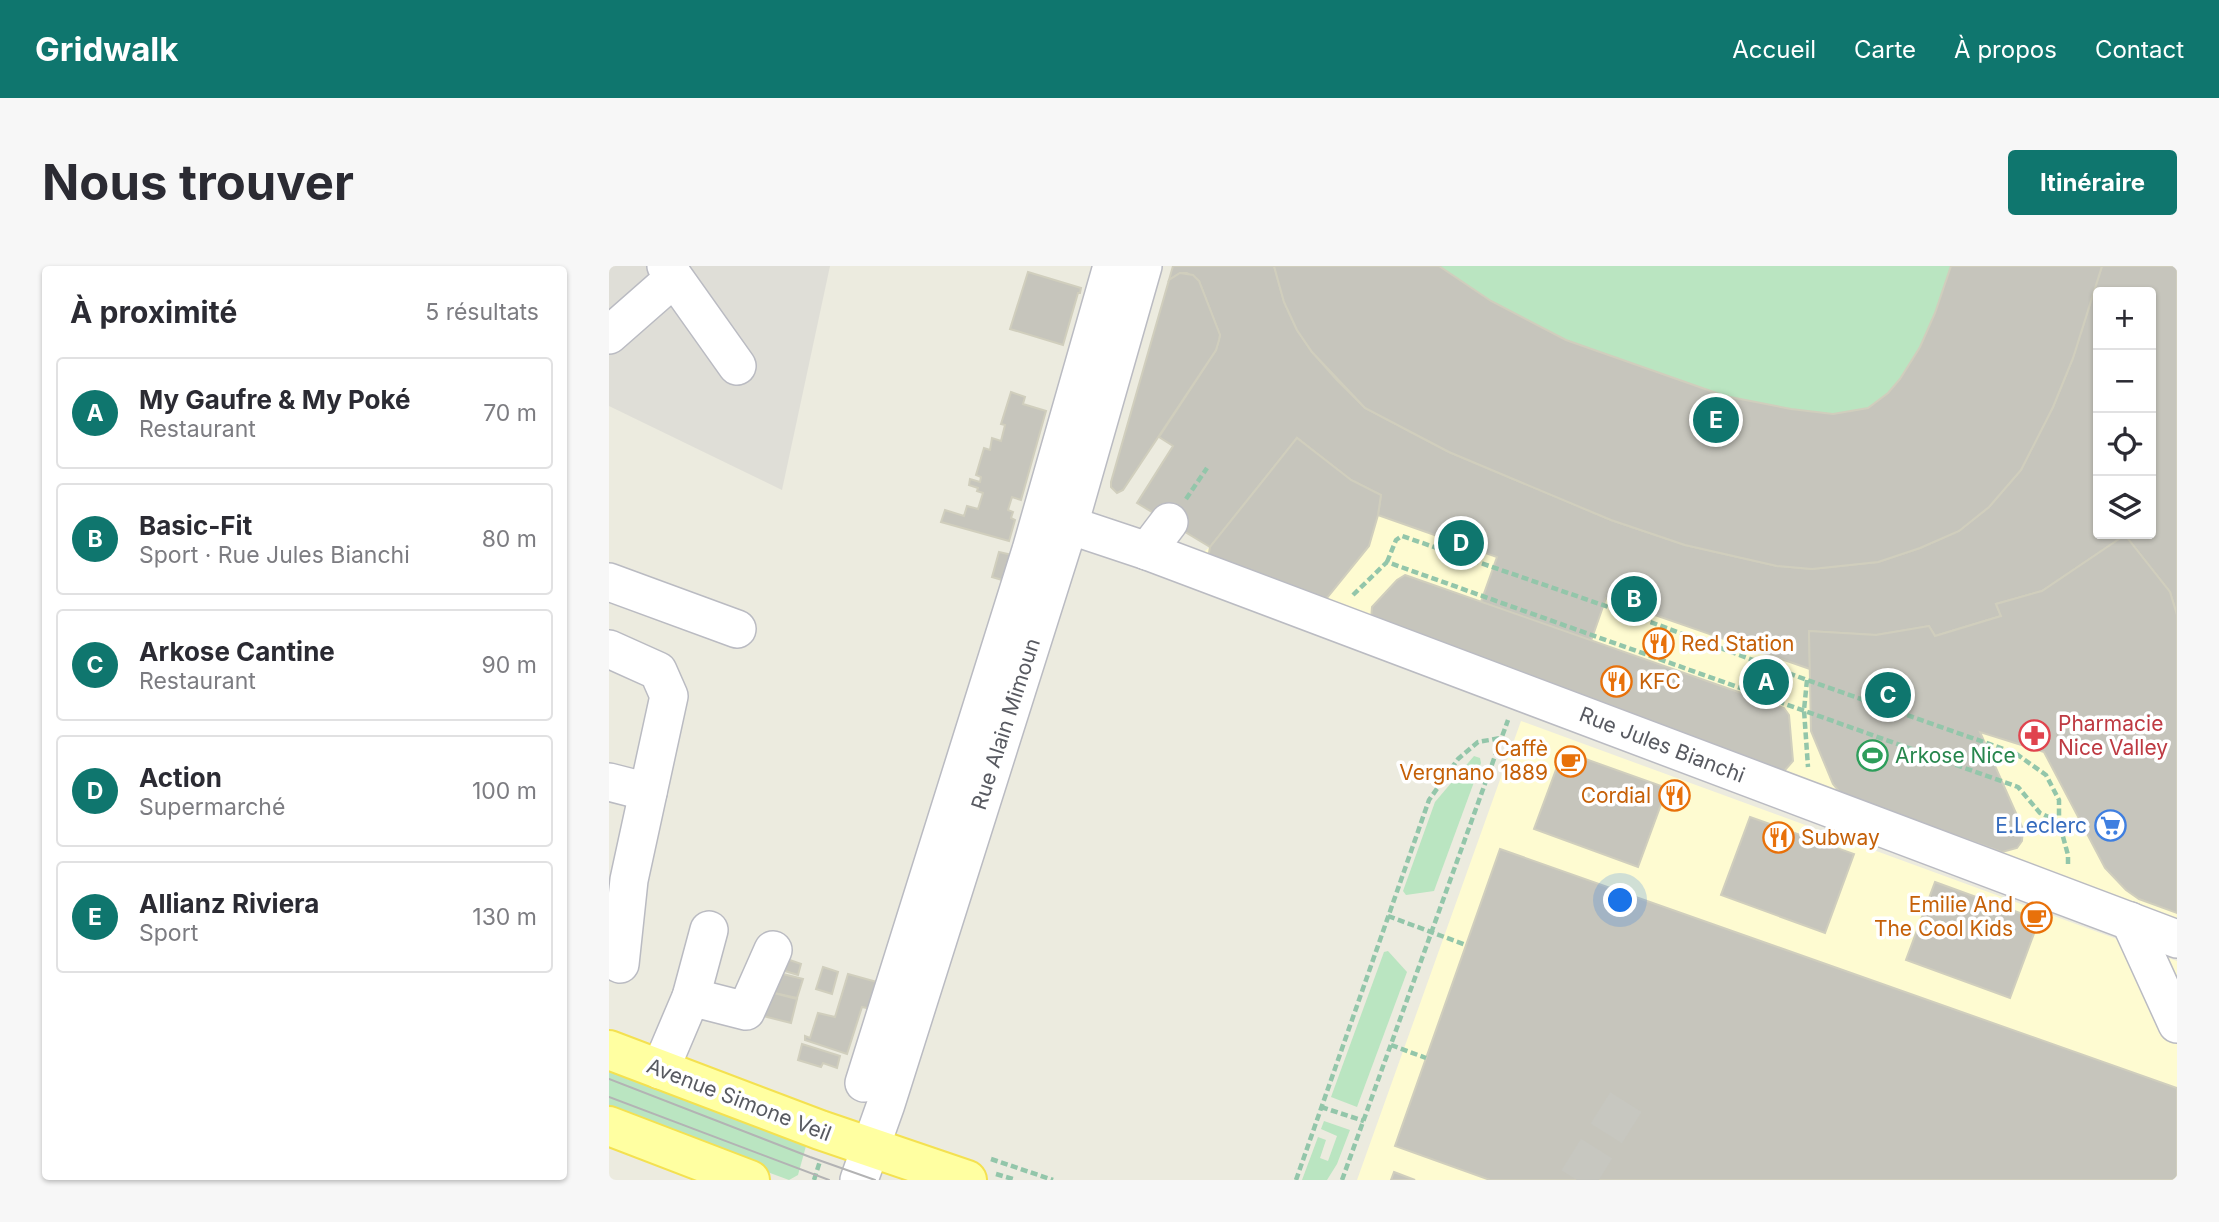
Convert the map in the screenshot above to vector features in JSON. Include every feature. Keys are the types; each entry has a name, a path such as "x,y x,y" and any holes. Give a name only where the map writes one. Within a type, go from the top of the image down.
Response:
{"main road":[{"name":"Avenue Simone Veil","path":"609,1050 660,1070 865,1164 967,1180"},
{"path":"609,1126 750,1180"}],"street":[{"path":"864,1083 1031,550 1112,266"},
{"name":"Rue Alain Mimoun","path":"865,1164 1069,525 1143,266"},
{"path":"609,335 670,272 737,366"},
{"path":"1147,551 1169,522"},
{"name":"Rue Jules Bianchi","path":"1069,525 1147,551 2177,939"},
{"path":"609,582 737,629"},
{"path":"609,649 658,671 669,695 629,880 620,964"},
{"path":"609,782 647,792"},
{"path":"2130,921 2177,1024"},
{"path":"660,1070 691,998 709,930"},
{"path":"691,998 746,1011 773,950"}],"path":[{"path":"1338,623 1350,599 1387,562 1396,540 1402,536 1626,613 2015,753 2046,775 2059,800 2059,822 2068,855 2066,898"},
{"path":"1387,562 2018,787 2041,813 2059,822"},
{"path":"1806,800 1808,763 1804,710 1807,680"},
{"path":"1342,1180 1518,691"},
{"path":"1296,1180 1429,800 1458,760 1478,742 1502,737"},
{"path":"1388,916 1466,945"},
{"path":"1391,1045 1426,1058"},
{"path":"1321,1107 1364,1121"}],"shaded area":[{"path":"609,266 830,266 782,490 609,406"},
{"path":"1378,515 1497,557 1481,601 1591,640 1606,598 2177,615 2177,939 1185,566 1210,547"},
{"path":"1521,721 2177,961 2177,1180 1357,1180"}],"green space":[{"path":"1274,266 2102,266 2021,470 1365,408 1312,352"},
{"path":"1474,756 1480,758 1481,763 1434,891 1406,895 1403,891 1435,802"},
{"path":"1388,951 1407,972 1357,1107 1331,1097 1384,952"},
{"path":"609,1065 804,1139 806,1146 798,1175 789,1180 609,1113"},
{"path":"1324,1121 1350,1130 1337,1164 1327,1180 1302,1180 1318,1137 1326,1140 1320,1158 1328,1161 1337,1136 1321,1129"}],"building":[{"path":"1173,266 1274,266 1284,302 1297,330 1336,379 1365,408 1449,452 1611,520 1685,545 1777,566 1812,569 1878,562 1920,548 1959,531 1989,507 2021,470 2053,407 2073,358 2093,295 2093,539 2119,539 2042,591 1996,604 2001,616 1935,636 1929,626 1876,635 1809,631 1810,669 1606,598 1591,641 1481,602 1497,557 1378,515 1381,495 1351,480 1297,438 1210,547 1137,503 1173,446 1159,437 1216,350 1220,335 1199,281 1187,273 1180,273 1169,280"},
{"path":"1274,266 1439,266 1491,301 1566,340 1725,396 1833,414 1868,408 1888,393 1900,379 1920,347 1951,266 2102,266 2095,287 2093,287 2073,358 2053,407 2021,470 1989,507 1959,531 1920,548 1878,562 1812,569 1777,566 1685,545 1611,520 1449,452 1365,408 1312,352 1297,330 1284,302"},
{"path":"2102,266 2177,266 2177,615 2170,592 2128,539 2156,539 2156,287 2095,287"},
{"path":"1028,272 1081,288 1063,345 1010,329"},
{"path":"1180,273 1193,275 1199,281 1220,335 1219,340 1216,350 1123,490 1117,493 1111,487 1111,482 1169,280"},
{"path":"1011,392 1025,397 1023,404 1046,411 1021,500 1012,497 1008,510 1013,512 1011,518 1015,520 1009,541 941,522 945,510 964,516 967,506 978,509 983,493 969,485 970,479 980,482 981,477 976,475 984,448 990,450 992,438 1001,441 1005,425 1001,424"},
{"path":"1297,438 1351,480 1381,495 1369,546 1327,598 1314,602 1208,559 1210,547"},
{"path":"2119,539 2128,539 2170,592 2177,615 2177,913 2139,899 2126,890 2105,868 2044,752 1980,732 2023,829 2022,841 2017,848 2002,852 1842,795 1833,784 1811,731 1809,631 1876,635 1929,626 1935,636 2001,616 1996,604 2042,591"},
{"path":"999,552 1017,556 1009,582 992,577"},
{"path":"1405,575 1784,708 1789,715 1793,761 1785,770 1774,772 1371,620 1372,607"},
{"path":"1563,751 1667,788 1638,867 1534,829"},
{"path":"1750,817 1854,854 1825,933 1721,895"},
{"path":"1500,849 2177,1088 2177,1180 1490,1180 1395,1146"},
{"path":"1935,882 2039,920 2010,998 1906,960"},
{"path":"781,957 801,964 798,975 778,969"},
{"path":"823,967 838,972 832,994 816,989"},
{"path":"775,972 803,979 797,998 770,992"},
{"path":"848,974 884,984 876,1010 862,1007 847,1054 805,1040 805,1036 810,1038 818,1013 835,1017"},
{"path":"766,991 797,999 791,1023 759,1015"},
{"path":"802,1044 840,1056 837,1068 823,1063 821,1067 798,1060"},
{"path":"1394,1172 1415,1180 1391,1180"}],"tunnel":[{"path":"1577,1180 1631,1094"}],"tram line":[{"path":"609,1079 875,1180"},
{"path":"609,1097 829,1180"}],"place":[{"name":"Allianz Riviera","path":"1716,420"},
{"name":"Action","path":"1461,543"},
{"name":"Basic-Fit","path":"1634,599"},
{"name":"Red Station","path":"1658,644"},
{"name":"KFC","path":"1616,682"},
{"name":"My Gaufre & My Poké","path":"1766,682"},
{"name":"Arkose Cantine","path":"1888,695"},
{"name":"Pharmacie Nice Valley","path":"2035,736"},
{"name":"Arkose Nice","path":"1872,756"},
{"name":"Caffè Vergnano 1889","path":"1571,761"},
{"name":"Cordial","path":"1674,796"},
{"name":"E.Leclerc","path":"2110,826"},
{"name":"Subway","path":"1778,838"},
{"name":"Emilie And The Cool Kids","path":"2036,917"}]}
